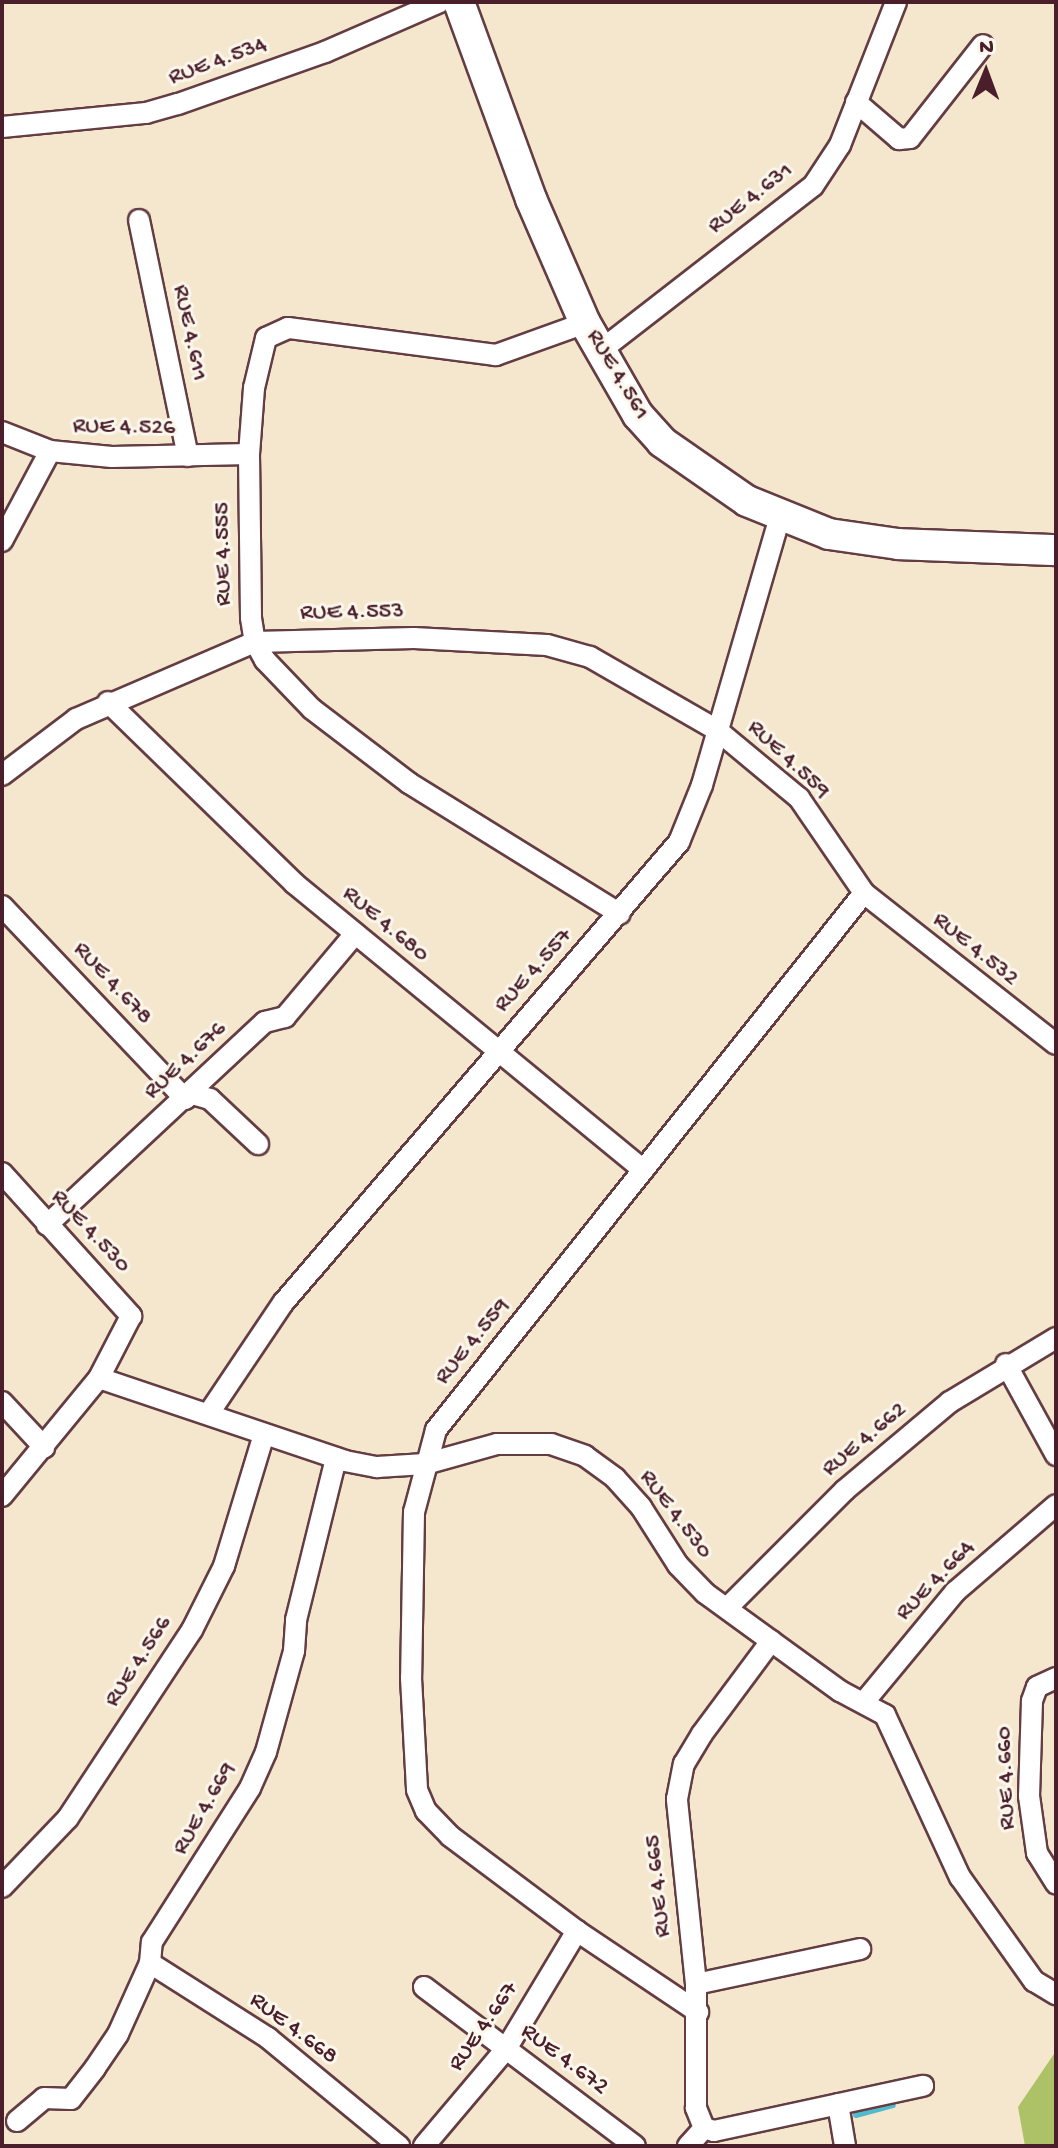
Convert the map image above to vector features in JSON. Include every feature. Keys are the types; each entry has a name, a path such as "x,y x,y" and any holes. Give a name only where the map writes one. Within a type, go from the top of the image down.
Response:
{"main road":[{"name":"RUE 4.561","path":"459,2 531,199 585,323 638,415 662,442 735,494 780,517 829,534 898,544 1056,550"}],"street":[{"name":"RUE 4.534","path":"2,127 146,113 178,104 325,52 440,2"},
{"name":"RUE 4.631","path":"600,351 813,186 840,145 896,2"},
{"path":"856,102 899,139 910,138 983,45"},
{"name":"RUE 4.611","path":"139,220 188,456"},
{"name":"RUE 4.555","path":"255,642 249,454 260,350 274,332 358,334 445,352 496,355 585,323"},
{"name":"RUE 4.526","path":"2,432 50,451 112,457 249,454"},
{"path":"2,541 50,451"},
{"name":"RUE 4.557","path":"213,1408 283,1303 496,1051 620,914 679,842 717,730 780,517"},
{"name":"RUE 4.553","path":"2,775 47,738 108,702 255,642 414,638 547,645 618,671 717,730"},
{"path":"255,642 312,709 409,783 620,914"},
{"name":"RUE 4.680","path":"108,702 294,883 643,1170"},
{"name":"RUE 4.559","path":"698,2012 577,1931 450,1836 426,1811 417,1790 411,1678 414,1512 436,1430 864,893 799,798 717,730"},
{"name":"RUE 4.532","path":"864,893 1056,1044"},
{"name":"RUE 4.678","path":"2,906 185,1099"},
{"name":"RUE 4.676","path":"47,1225 265,1022 285,1017 355,934"},
{"path":"185,1099 192,1094 210,1099 258,1144"},
{"name":"RUE 4.530","path":"2,1173 131,1316 99,1378 213,1408 264,1434 336,1458 377,1467 425,1464 497,1444 551,1444 585,1456 641,1507 691,1580 771,1641 864,1702 895,1727 960,1877 1034,1981 1055,1994"},
{"name":"RUE 4.662","path":"727,1608 845,1490 950,1402 1006,1364 1056,1338"},
{"path":"1006,1364 1056,1455"},
{"path":"2,1496 99,1378"},
{"path":"2,1402 44,1447"},
{"name":"RUE 4.566","path":"2,1887 68,1818 192,1630 224,1566 264,1434"},
{"name":"RUE 4.669","path":"17,2121 44,2098 71,2099 118,2034 150,1963 152,1942 227,1827 266,1752 336,1458"},
{"name":"RUE 4.664","path":"864,1702 955,1592 1056,1505"},
{"name":"RUE 4.665","path":"704,2128 696,2108 698,2012 680,1863 677,1799 684,1764 771,1641"},
{"name":"RUE 4.660","path":"1056,1678 1037,1687 1032,1701 1029,1796 1037,1853 1056,1883"},
{"name":"RUE 4.667","path":"424,2146 506,2049 577,1931"},
{"path":"696,1984 860,1949"},
{"name":"RUE 4.668","path":"150,1963 268,2038 399,2146"},
{"name":"RUE 4.672","path":"424,1987 635,2146"},
{"path":"688,2146 704,2128 714,2131 923,2086"},
{"path":"838,2104 845,2146"}],"green space":[{"path":"1056,2051 1056,2146 1025,2146 1018,2107"}],"waterway":[{"path":"856,2115 893,2105"}]}
